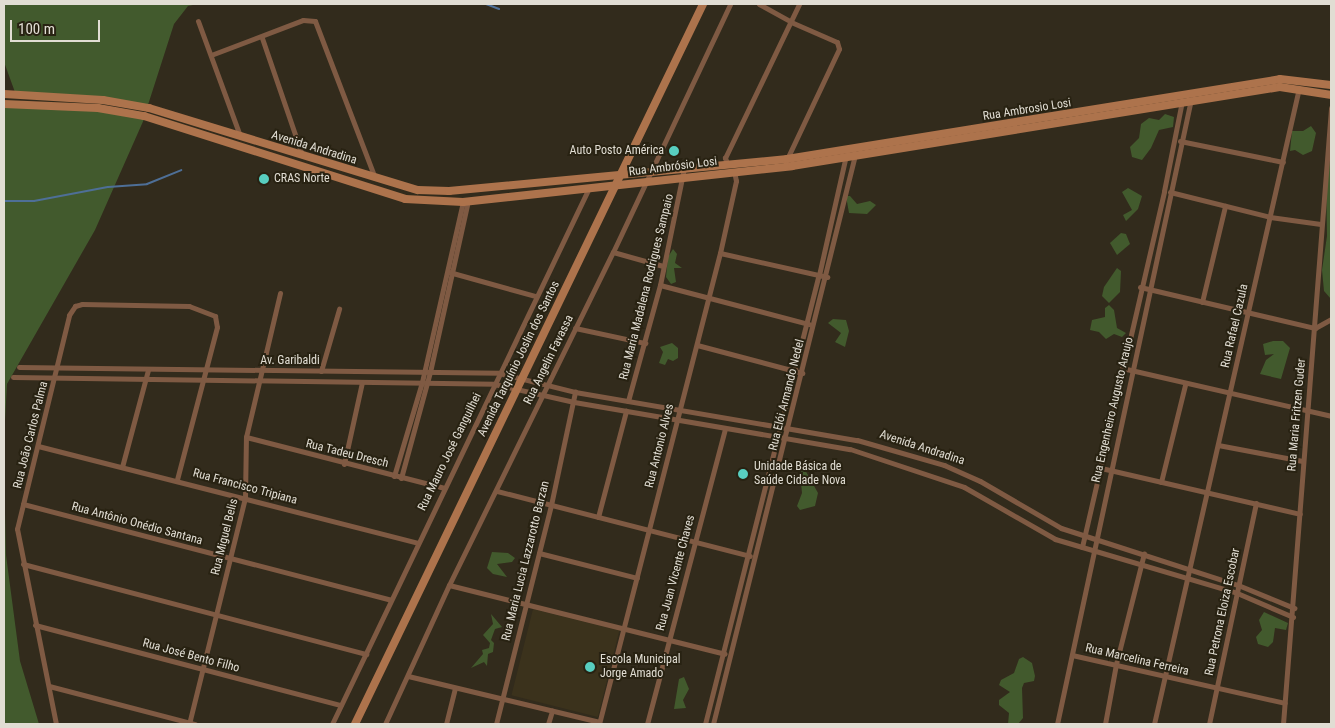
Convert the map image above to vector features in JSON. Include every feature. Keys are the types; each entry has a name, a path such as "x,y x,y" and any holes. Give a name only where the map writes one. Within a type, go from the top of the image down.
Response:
{"street":[{"name":"Avenida Tarquínio Joslin dos Santos","path":"355,724 703,4"},
{"name":"Rua Angelin Favassa","path":"385,724 449,585 497,491 613,252 730,4"},
{"path":"759,4 790,22 837,42 839,49 787,159"},
{"path":"734,171 726,163 725,158 799,4"},
{"path":"211,55 262,38 303,20 315,21 375,178"},
{"path":"198,21 240,136"},
{"path":"262,38 302,155"},
{"name":"Rua Ambrosio Losi","path":"726,163 855,153 1182,100 1280,80 1331,85"},
{"name":"Rua Ambrosio Losi","path":"1191,98 1280,87 1299,87 1331,95"},
{"name":"Rua Rafael Cazula","path":"1154,724 1299,87"},
{"name":"Avenida Andradina","path":"4,94 103,100 149,108 418,190 463,191 621,175"},
{"name":"Rua Engenheiro Augusto Araujo","path":"1057,724 1109,470 1173,193 1191,98"},
{"path":"1082,547 1140,287 1164,191 1182,100"},
{"name":"Avenida Andradina","path":"4,104 98,108 135,115 405,199 466,202 616,186"},
{"name":"Rua Maria Fritzen Guder","path":"1283,724 1294,608 1303,461 1331,108"},
{"path":"1174,140 1283,162"},
{"path":"253,151 257,142"},
{"name":"Rua Elói Armando Nedel","path":"713,724 757,558 827,278 855,153"},
{"name":"Rua Ambrosio Losi","path":"734,171 846,154"},
{"name":"Rua Elói Armando Nedel","path":"705,724 819,275 846,154"},
{"path":"323,173 326,163"},
{"name":"Rua Ambrósio Losi","path":"621,175 726,163"},
{"name":"Rua Maria Madalena Rodrigues Sampaio","path":"628,402 660,285 684,176 684,168"},
{"name":"Rua Ambrósio Losi","path":"616,186 734,171"},
{"name":"Rua Antonio Alves","path":"599,723 720,253 736,181 734,171"},
{"name":"Rua Mauro José Ganguilhei","path":"332,724 535,296 588,190"},
{"path":"1164,191 1270,217 1321,224"},
{"path":"401,478 466,202"},
{"path":"1202,302 1225,206"},
{"path":"613,252 663,266"},
{"path":"720,253 827,278"},
{"path":"449,272 535,296"},
{"path":"660,285 708,299 815,325"},
{"path":"1140,287 1315,328 1331,319"},
{"name":"Rua Miguel Belis","path":"191,724 202,670 246,498 246,437 280,293"},
{"name":"Rua João Carlos Palma","path":"56,724 17,528 55,379 69,315 82,304 189,306 212,312 217,327 204,370"},
{"path":"321,371 339,309"},
{"path":"575,328 645,343"},
{"path":"697,345 802,373"},
{"name":"Av. Garibaldi","path":"18,367 499,373 521,379"},
{"path":"1122,368 1229,395 1331,416"},
{"path":"122,467 148,370"},
{"path":"177,479 204,370"},
{"name":"Av. Garibaldi","path":"13,377 494,384 574,402 850,449 940,477 964,487 1055,539 1237,593 1293,617"},
{"name":"Avenida Andradina","path":"521,379 628,402 857,440 944,465 980,481 1042,519 1084,535 1190,568 1294,608"},
{"path":"344,464 362,382"},
{"path":"394,476 425,382"},
{"path":"1161,482 1185,384"},
{"name":"Rua Maria Lucia Lazzarotto Barzan","path":"496,724 551,505 575,392"},
{"path":"598,517 626,411"},
{"name":"Rua Juan Vicente Chaves","path":"647,724 725,428"},
{"name":"Rua Tadeu Dresch","path":"246,437 344,464 444,488"},
{"path":"1218,445 1303,461"},
{"name":"Rua Francisco Tripiana","path":"38,446 177,479 418,543"},
{"path":"1100,468 1300,514"},
{"path":"497,491 757,558"},
{"name":"Rua Petrona Eloiza Escobar","path":"1210,724 1256,503"},
{"name":"Rua Antônio Onédio Santana","path":"23,504 391,600"},
{"path":"539,553 637,578"},
{"path":"1105,724 1116,664 1144,553"},
{"path":"23,564 216,613 366,654"},
{"path":"449,585 731,655"},
{"name":"Rua José Bento Filho","path":"35,625 342,705"},
{"name":"Rua Marcelina Ferreira","path":"1072,655 1116,664 1165,678 1285,703"},
{"path":"408,676 599,723"},
{"path":"49,686 191,724"},
{"path":"446,724 455,688"},
{"path":"548,724 552,711"}],"shaded area":[{"path":"533,609 619,631 598,717 511,695"}],"green space":[{"path":"4,4 198,4 188,6 174,24 147,108 16,95 4,62"},
{"path":"4,104 98,108 145,117 95,230 7,384 4,439"},
{"path":"1165,114 1174,117 1173,127 1159,130 1151,148 1142,160 1132,157 1130,147 1139,138 1141,124 1149,118 1159,120"},
{"path":"1311,126 1316,133 1312,151 1303,155 1295,150 1290,151 1292,131 1303,131"},
{"path":"1331,156 1331,299 1324,291 1322,270 1327,236 1326,173"},
{"path":"1128,188 1142,196 1138,209 1126,221 1123,215 1132,210 1122,192"},
{"path":"846,196 850,196 857,204 870,201 876,205 867,214 849,213"},
{"path":"1121,233 1126,234 1130,244 1117,255 1110,243"},
{"path":"673,249 677,254 675,263 682,268 674,268 676,282 671,284 666,277 668,257"},
{"path":"1117,268 1121,271 1120,292 1109,303 1102,296 1104,287"},
{"path":"1109,305 1114,310 1117,328 1126,333 1122,337 1114,334 1106,339 1099,332 1090,330 1092,320 1105,317 1105,308"},
{"path":"833,319 846,320 849,331 845,347 835,342 841,333 828,323"},
{"path":"1283,341 1290,348 1281,379 1260,374 1266,360 1274,354 1265,355 1263,344"},
{"path":"672,343 678,348 678,358 673,361 668,359 665,365 659,363 663,352 660,347"},
{"path":"804,468 818,493 815,506 800,510 797,506 802,493 800,473"},
{"path":"4,469 6,555 20,661 39,724 4,724"},
{"path":"492,552 508,553 515,558 512,562 497,564 507,577 493,574 487,568"},
{"path":"1264,612 1288,623 1286,630 1275,628 1273,642 1268,647 1258,644 1256,637 1262,630 1259,620"},
{"path":"491,614 502,627 495,629 491,640 494,643 493,652 488,654 487,666 484,662 471,668 483,654 482,650 489,648 490,643 483,635 493,624"},
{"path":"1023,657 1032,663 1035,676 1034,681 1024,683 1022,688 1023,718 1018,724 1008,724 1009,713 999,705 999,700 1010,692 999,685 1001,680 1014,673 1019,659"},
{"path":"684,677 689,689 683,700 686,708 674,709 679,679"}],"waterway":[{"path":"486,4 499,9"},
{"path":"4,201 34,201 108,187 147,184 181,170"}],"place":[{"name":"Auto Posto América","path":"674,151"},
{"name":"CRAS Norte","path":"264,179"},
{"name":"Unidade Básica de Saúde Cidade Nova","path":"743,474"},
{"name":"Escola Municipal Jorge Amado","path":"590,667"}]}
